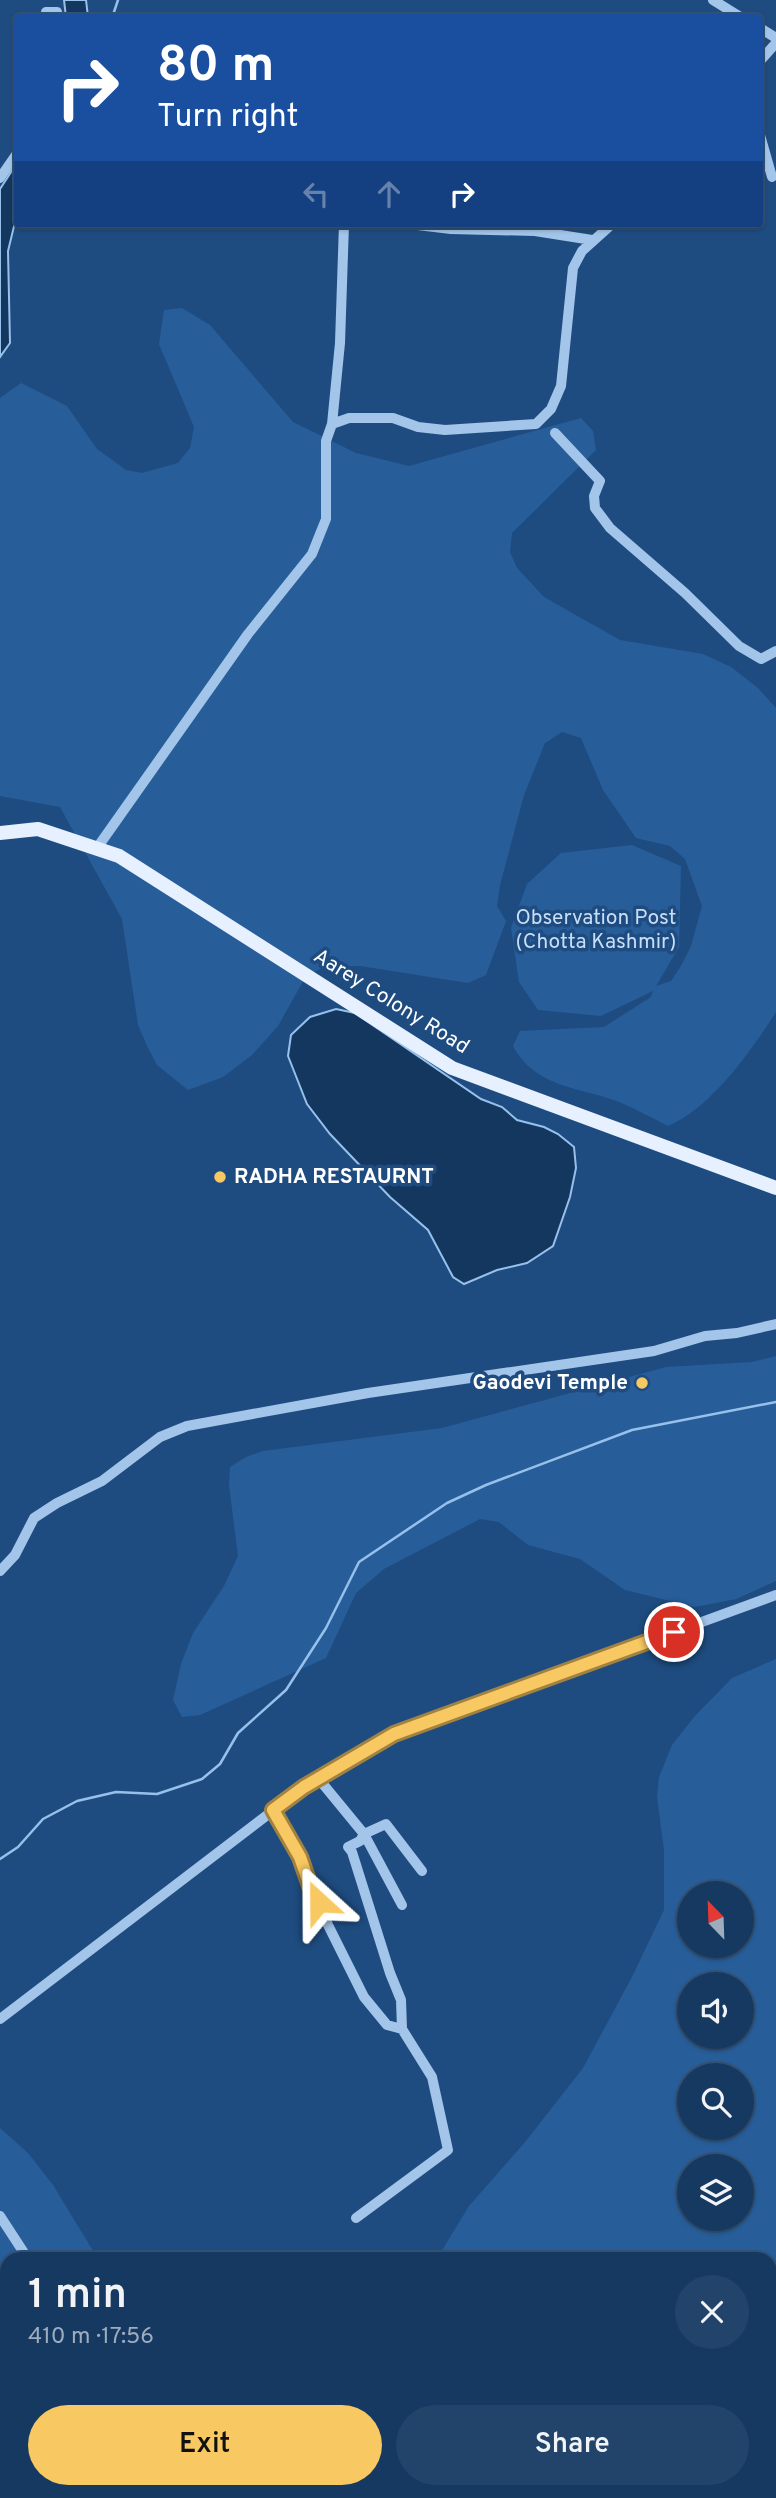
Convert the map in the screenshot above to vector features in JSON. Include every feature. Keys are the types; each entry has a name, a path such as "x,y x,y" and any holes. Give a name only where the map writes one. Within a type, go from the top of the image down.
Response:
{"main road":[{"name":"Aarey Colony Road","path":"0,833 38,829 119,856 452,1068 776,1188"}],"street":[{"path":"713,0 736,14"},
{"path":"46,12 58,14"},
{"path":"763,57 776,40"},
{"path":"763,146 772,177"},
{"path":"0,178 14,158"},
{"path":"97,848 248,634 312,554 326,519 326,441 332,424 340,344 344,228"},
{"path":"443,228 535,231 592,240"},
{"path":"332,424 349,418 393,418 418,427 445,430 536,424 551,409 561,386 573,268 582,251 607,228"},
{"path":"555,433 600,481 594,496 595,508 610,528 685,593 739,646 761,659 776,651"},
{"path":"0,1571 15,1555 34,1518 57,1503 102,1481 160,1437 187,1426 369,1393 654,1351 705,1336 737,1333 776,1324"},
{"path":"0,2019 273,1810 318,1778 394,1734 776,1595"},
{"path":"318,1778 364,1834 402,1905"},
{"path":"273,1810 300,1857 328,1926 364,1997 387,2025 402,2029"},
{"path":"356,2218 448,2150 432,2077 402,2029 401,2000 352,1852 348,1847 360,1841 364,1834 386,1824 422,1871"},
{"path":"0,2217 23,2252"}],"green space":[{"name":"Observation Post (Chotta Kashmir)","path":"182,308 210,325 293,422 356,453 409,466 581,418 593,431 596,450 512,533 510,552 517,568 544,597 620,640 703,654 731,667 758,688 776,708 776,1012 729,1077 684,1118 668,1126 619,1102 560,1084 533,1070 513,1046 520,1031 604,1027 651,997 653,991 601,1016 538,1010 519,982 511,928 527,884 561,853 632,845 681,866 679,947 656,986 671,981 681,966 691,946 702,906 685,859 670,846 636,838 603,790 581,738 562,732 545,743 524,795 497,906 506,921 486,975 468,983 360,966 324,967 306,976 278,1026 252,1055 223,1077 188,1090 157,1065 138,1025 122,919 60,807 0,796 0,398 21,383 67,406 97,449 126,470 142,473 178,463 190,448 194,427 159,344 164,310"},
{"path":"776,1356 776,1581 736,1599 695,1607 625,1590 580,1559 528,1545 499,1522 480,1519 384,1569 356,1593 326,1658 200,1715 182,1717 173,1700 181,1664 193,1633 224,1586 238,1556 229,1485 230,1467 246,1457 263,1451 442,1428 666,1367 752,1362"},
{"path":"776,1659 776,2252 441,2252 469,2206 526,2141 583,2068 664,1910 664,1850 657,1796 659,1777 672,1745 695,1716 732,1678"},
{"path":"0,2128 28,2153 53,2185 94,2252 0,2252"}],"shaded area":[{"path":"64,0 86,0 88,14 66,14"},
{"path":"14,168 14,226 8,251 10,343 0,357 0,189"},
{"path":"336,1009 355,1013 481,1099 502,1107 517,1120 544,1127 558,1134 574,1147 576,1168 570,1197 553,1246 527,1263 497,1270 464,1284 453,1277 428,1230 390,1197 330,1134 307,1104 288,1056 291,1035 310,1017"}],"waterway":[{"path":"113,14 118,0"},
{"path":"0,1859 18,1847 43,1819 77,1801 116,1792 157,1794 202,1779 220,1764 238,1733 286,1690 326,1628 359,1562 447,1503 486,1485 632,1430 776,1402"}],"place":[{"name":"RADHA RESTAURNT","path":"220,1177"},
{"name":"Gaodevi Temple","path":"642,1383"}],"route":[{"path":"319,1902 300,1857 273,1810 304,1787 394,1734 674,1632"}]}
